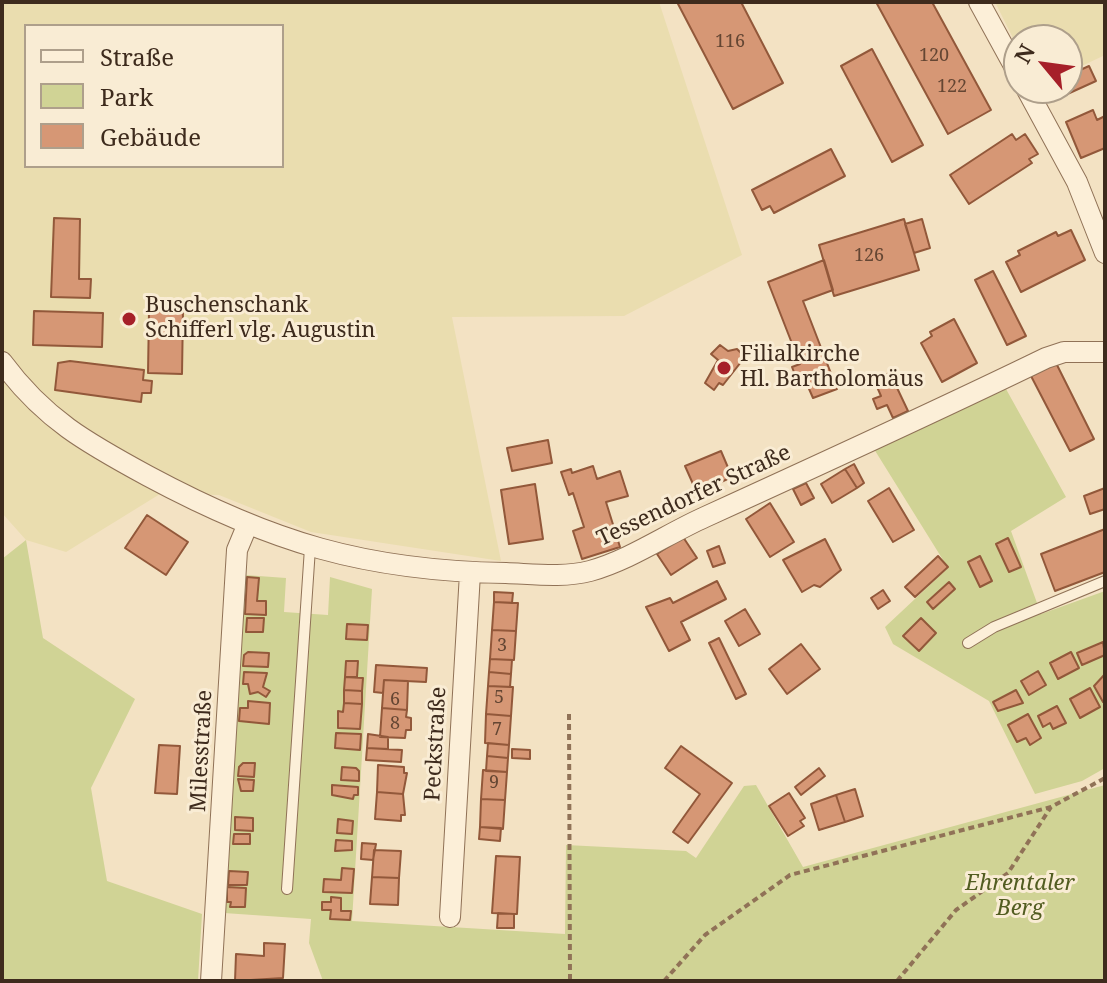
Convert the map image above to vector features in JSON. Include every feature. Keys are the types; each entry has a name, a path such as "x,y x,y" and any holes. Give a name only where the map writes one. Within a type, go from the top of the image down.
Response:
{"street":[{"path":"979,2 1003,46"},
{"path":"1035,104 1077,182 1105,253"},
{"name":"Tessendorfer Straße","path":"2,362 26,394 56,423 90,445 247,526 310,548 355,559 470,573 565,573 587,572 616,562 663,536 1046,358 1064,352 1105,352"},
{"name":"Milesstraße","path":"211,981 237,550 247,526"},
{"name":"Peckstraße","path":"450,917 470,573"}],"lane":[{"path":"287,889 310,548"},
{"path":"968,643 994,627 1105,581"}],"path":[{"path":"569,714 570,981"},
{"path":"664,981 705,935 790,875 1051,807 1105,778"},
{"path":"897,981 956,910 1008,873 1051,807"}],"shaded area":[{"path":"2,2 659,2 742,255 624,316 452,317 501,561 311,532 219,495 160,494 66,552 26,540 2,513"},
{"path":"995,2 1105,2 1105,55 1083,65 1083,24 1006,24"}],"green space":[{"path":"1006,389 1066,497 1011,531 1041,614 1105,591 1105,768 1082,781 1035,794 989,701 893,644 885,627 948,568 874,449"},
{"path":"26,540 43,638 135,699 91,788 107,881 202,914 198,981 2,981 2,559"},
{"name":"Ehrentaler Berg","path":"245,575 286,578 284,612 328,615 330,577 372,589 352,921 565,934 566,845 686,851 696,858 744,786 756,785 803,867 1105,785 1105,981 323,981 309,943 311,919 224,913"}],"building":[{"path":"677,2 741,2 783,83 733,109"},
{"path":"876,2 932,2 991,110 948,134"},
{"path":"872,49 923,145 892,162 841,66"},
{"path":"1089,66 1096,81 1083,87 1083,69"},
{"path":"1093,110 1097,120 1105,116 1105,148 1081,158 1066,122"},
{"path":"1012,134 1016,140 1025,134 1038,154 1029,159 1032,163 969,204 950,175"},
{"path":"831,149 845,176 774,213 770,206 762,210 752,190"},
{"path":"54,218 80,219 79,279 91,279 90,298 51,297"},
{"path":"904,219 919,270 834,296 819,245"},
{"path":"922,219 930,248 914,253 905,224"},
{"path":"1071,230 1085,260 1021,292 1006,262 1020,255 1018,251 1056,232 1058,236"},
{"path":"824,260 833,290 803,301 837,389 813,398 806,382 799,385 792,367 800,364 768,282"},
{"path":"993,271 1026,336 1007,345 975,280"},
{"path":"34,311 103,313 102,347 33,345"},
{"path":"149,311 183,311 182,374 148,373"},
{"path":"954,319 977,363 942,382 921,343 932,336 930,332"},
{"name":"Filialkirche Hl. Bartholomäus","path":"720,345 728,351 737,349 742,354 741,362 723,385 719,383 714,390 705,383 718,360 711,354"},
{"path":"70,361 144,370 143,380 152,381 151,393 142,393 141,402 55,390 58,363"},
{"path":"1056,363 1094,439 1070,451 1031,376"},
{"path":"890,373 908,411 893,418 887,405 877,409 873,399 881,396 874,380"},
{"path":"548,440 552,463 512,471 507,448"},
{"path":"721,451 732,477 697,493 685,466"},
{"path":"854,464 864,483 857,488 845,469"},
{"path":"593,466 597,479 620,471 628,496 606,502 620,547 582,559 573,531 584,527 573,493 569,495 561,472 571,469 572,473"},
{"path":"845,469 857,488 832,503 821,484"},
{"path":"806,483 814,498 801,505 793,489"},
{"path":"535,484 543,539 509,544 501,490"},
{"path":"889,488 914,530 893,542 868,501"},
{"path":"1105,488 1105,509 1090,514 1084,496"},
{"path":"770,503 794,542 770,557 746,519"},
{"path":"147,515 188,542 166,575 125,548"},
{"path":"1105,529 1105,572 1055,591 1041,554"},
{"path":"683,537 697,558 671,575 657,554"},
{"path":"1008,538 1021,567 1009,572 996,544"},
{"path":"825,539 841,570 820,587 814,585 802,592 783,560"},
{"path":"719,546 725,563 713,567 707,551"},
{"path":"938,556 948,567 915,597 905,587"},
{"path":"980,556 992,581 980,587 968,562"},
{"path":"247,577 259,578 257,601 266,601 266,615 245,614"},
{"path":"717,581 726,599 681,622 690,640 669,651 646,607 670,598 673,603"},
{"path":"949,582 955,589 933,609 927,602"},
{"path":"883,590 890,601 878,609 871,598"},
{"path":"494,592 513,593 512,603 494,602"},
{"path":"494,602 518,603 516,631 492,630"},
{"path":"745,609 760,634 739,646 725,621"},
{"path":"247,618 264,618 263,632 246,632"},
{"path":"921,618 936,633 919,651 903,636"},
{"path":"347,624 368,625 367,640 346,639"},
{"path":"492,630 516,631 514,660 490,659"},
{"path":"719,638 746,694 736,699 709,643"},
{"path":"1103,642 1105,655 1082,665 1077,653"},
{"path":"801,644 820,669 787,694 769,669"},
{"path":"248,652 269,653 268,667 243,666 244,655"},
{"path":"1071,652 1079,668 1058,679 1050,663"},
{"path":"490,659 512,660 511,674 489,672"},
{"path":"346,661 358,661 357,677 345,677"},
{"path":"376,665 427,668 426,682 384,680 383,693 374,692"},
{"path":"1038,671 1046,685 1029,695 1021,681"},
{"path":"244,672 267,673 263,687 270,691 266,697 258,692 250,694 248,684 243,684"},
{"path":"489,672 511,674 510,687 488,686"},
{"path":"1105,674 1105,701 1103,702 1094,686"},
{"path":"345,677 363,678 362,691 344,690"},
{"path":"384,680 408,681 407,710 382,708"},
{"path":"488,686 513,687 511,716 486,714"},
{"path":"1090,688 1100,707 1080,718 1070,699"},
{"path":"344,690 362,691 362,704 344,703"},
{"path":"1016,690 1023,703 998,711 993,702"},
{"path":"248,701 270,703 269,724 239,721 240,708 248,708"},
{"path":"344,703 362,704 360,729 338,728 338,711 343,712"},
{"path":"1057,706 1066,723 1053,729 1050,723 1043,727 1038,716"},
{"path":"382,708 407,710 411,730 406,730 405,738 380,737"},
{"path":"486,714 511,716 509,745 485,743"},
{"path":"1028,714 1041,738 1030,745 1026,738 1017,742 1008,725"},
{"path":"336,733 361,734 360,750 335,748"},
{"path":"368,734 388,737 388,749 367,748"},
{"path":"488,743 509,745 508,758 487,756"},
{"path":"159,745 180,746 177,794 155,793"},
{"path":"681,746 732,783 688,843 673,832 700,794 665,768"},
{"path":"367,748 402,750 401,762 366,760"},
{"path":"512,749 530,750 530,759 512,758"},
{"path":"487,756 508,758 507,772 486,771"},
{"path":"243,763 255,763 254,777 238,776"},
{"path":"378,765 404,767 404,773 407,773 403,794 377,792"},
{"path":"342,767 356,768 359,781 341,780"},
{"path":"819,768 825,776 801,795 795,787"},
{"path":"483,770 507,772 505,800 481,799"},
{"path":"238,779 254,780 253,791 241,791"},
{"path":"332,785 358,787 358,795 354,795 353,799 332,795"},
{"path":"855,789 863,816 845,822 836,795"},
{"path":"377,792 403,794 405,815 401,815 401,821 375,819"},
{"path":"789,793 805,818 800,821 804,826 788,836 769,806"},
{"path":"836,795 845,822 819,830 811,804"},
{"path":"481,799 505,800 503,829 480,827"},
{"path":"235,817 253,818 253,831 235,830"},
{"path":"338,819 353,821 352,834 337,833"},
{"path":"480,827 501,828 500,841 479,839"},
{"path":"234,834 250,834 250,844 233,844"},
{"path":"336,840 352,841 352,850 335,851"},
{"path":"362,843 376,844 373,860 361,859"},
{"path":"374,850 401,851 399,878 372,877"},
{"path":"496,856 520,857 517,914 492,913"},
{"path":"342,868 354,869 352,893 323,892 324,879 341,880"},
{"path":"229,871 248,872 247,885 228,885"},
{"path":"372,877 399,878 398,905 370,904"},
{"path":"227,887 246,888 245,907 230,907"},
{"path":"331,897 341,898 341,911 351,911 350,920 330,919 331,910 322,910 322,902 331,902"},
{"path":"498,913 514,914 514,928 497,928"},
{"path":"264,943 285,944 283,978 235,981 236,954 264,956"}],"place":[{"name":"Buschenschank Schifferl vlg. Augustin","path":"129,319"},
{"name":"Filialkirche Hl. Bartholomäus","path":"724,368"}]}
